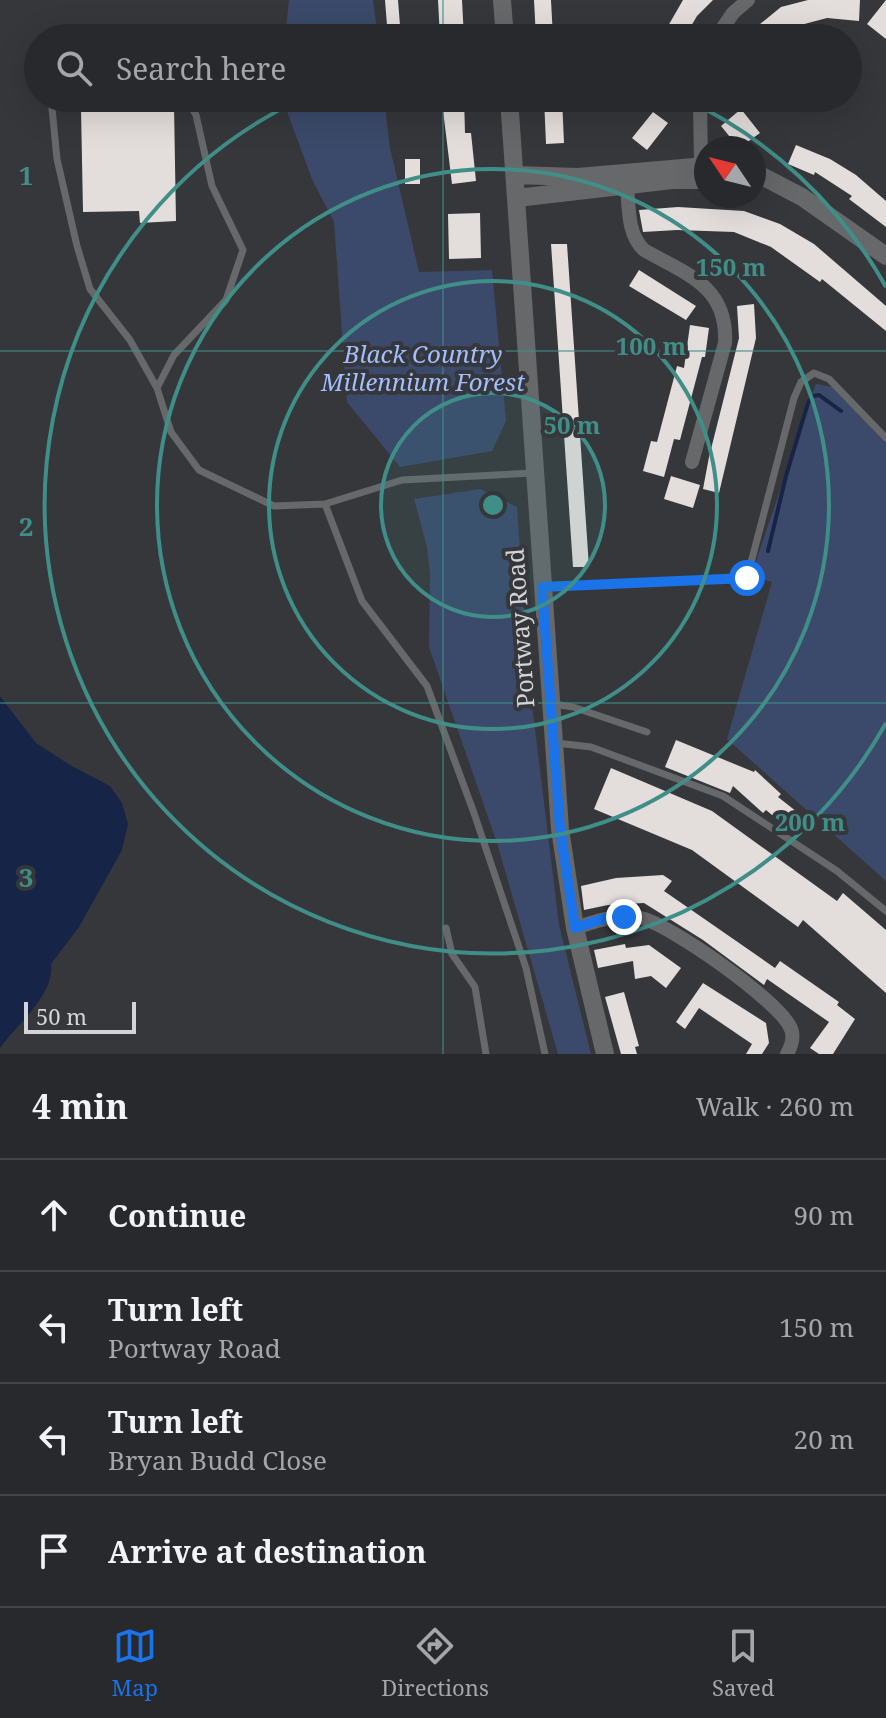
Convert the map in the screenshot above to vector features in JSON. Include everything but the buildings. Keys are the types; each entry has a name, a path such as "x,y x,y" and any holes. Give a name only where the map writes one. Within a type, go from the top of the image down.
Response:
{"street":[{"path":"502,0 504,24"},
{"path":"726,24 748,0"},
{"name":"Portway Road","path":"510,112 560,829 575,928 605,1054"},
{"path":"701,112 702,136"},
{"path":"517,198 626,179 694,174"},
{"path":"515,175 626,179"},
{"path":"626,179 632,235 636,243 703,284 714,295 726,325 725,343 692,462"},
{"path":"766,182 802,197 886,256"},
{"path":"863,242 886,266"},
{"path":"575,928 609,917 624,917 642,918 666,928 762,995 780,1013 792,1030 787,1054"}],"lane":[{"path":"52,112 57,159 90,289 130,340 157,388 171,432 199,470 274,506 325,504 402,480 535,473"},
{"path":"157,388 174,355 226,300 243,250 212,186 194,112"},
{"path":"542,587 747,578 794,398 801,382 814,373 829,379 886,438"},
{"path":"325,504 362,601 427,686 526,968 545,1054"},
{"path":"551,703 573,707 647,732"},
{"path":"554,742 591,747 723,796 837,871 886,911"},
{"path":"446,928 452,954 475,987 486,1054"}],"green space":[{"path":"289,0 373,0 376,24 286,24"},
{"name":"Black Country Millennium Forest","path":"287,112 386,112 390,148 419,272 492,270 506,421 492,451 400,467 347,402 334,222 312,179"},
{"path":"816,384 832,387 886,443 886,881 727,739 772,582 751,576"},
{"path":"480,489 517,507 529,680 559,925 591,1054 558,1054 497,843 429,647 430,573 427,547 414,499"}],"shaded area":[{"path":"0,696 36,743 110,786 122,803 128,824 122,850 79,927 51,964 51,976 41,998 0,1048"}],"waterway":[{"path":"768,551 808,403 813,396 819,395 841,411"}],"route":[{"path":"624,917 609,917 575,928 560,829 542,587 747,578"}]}
